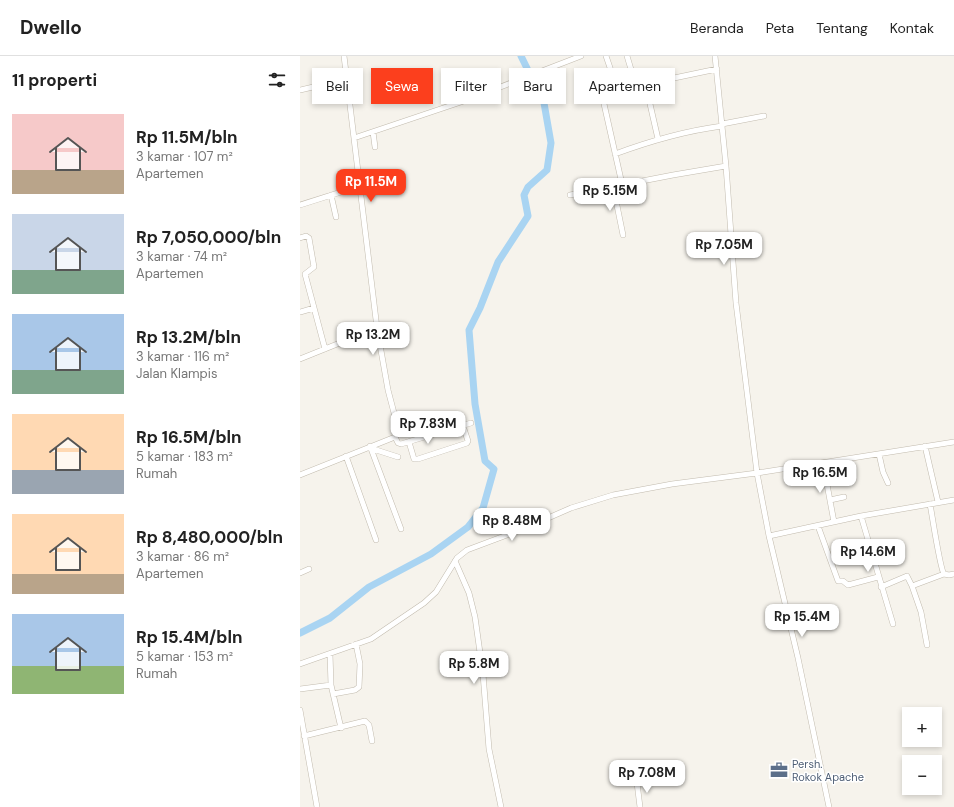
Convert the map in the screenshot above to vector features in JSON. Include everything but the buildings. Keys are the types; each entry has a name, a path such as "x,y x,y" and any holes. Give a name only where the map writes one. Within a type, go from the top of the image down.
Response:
{"street":[{"path":"344,56 346,68"},
{"path":"354,138 536,74 581,56"},
{"path":"606,56 610,68"},
{"path":"627,56 631,68"},
{"path":"715,56 726,166 736,303 756,473 769,536 798,658 829,807"},
{"path":"675,78 717,69"},
{"path":"300,90 312,87"},
{"path":"300,475 395,437 398,432 388,390 377,328 350,104"},
{"path":"604,104 622,184"},
{"path":"650,104 658,139"},
{"path":"615,154 658,139 764,116"},
{"path":"373,132 375,147"},
{"path":"570,195 622,184 726,166"},
{"path":"300,205 360,186"},
{"path":"613,186 623,235"},
{"path":"331,195 336,217"},
{"path":"300,238 306,236 309,238 314,267 303,275 325,349"},
{"path":"300,312 314,308"},
{"path":"300,359 377,328"},
{"path":"395,437 399,444 470,423"},
{"path":"408,442 416,460 466,444 468,441 463,426"},
{"path":"300,664 375,637 424,604 436,592 455,561 467,550 596,500 672,484 756,473 954,442"},
{"path":"925,446 938,502"},
{"path":"370,447 398,456"},
{"path":"370,447 401,529"},
{"path":"879,454 883,472 888,483"},
{"path":"346,456 376,540"},
{"path":"823,463 834,522"},
{"path":"830,500 844,497"},
{"path":"769,536 861,516 954,500"},
{"path":"930,504 938,542 941,567 944,574"},
{"path":"861,516 893,624"},
{"path":"818,526 838,581 843,581 848,584 878,577"},
{"path":"455,561 469,594 475,617 483,674 489,749 501,807"},
{"path":"300,573 309,569"},
{"path":"912,586 944,574 954,574"},
{"path":"881,587 908,576 921,612 928,645"},
{"path":"333,694 355,690 359,687 360,664 356,644"},
{"path":"330,654 331,685 341,728"},
{"path":"300,689 331,685"},
{"path":"300,710 317,807"},
{"path":"304,736 365,722 369,726 372,741"},
{"path":"637,783 640,807"}],"waterway":[{"path":"300,633 330,618 369,587 431,554 468,527 483,508 494,469 485,461 475,404 469,330 480,308 498,262 528,216 524,195 528,187 547,170 551,143 544,103 521,56"}],"place":[{"name":"Persh. Rokok Apache","path":"779,770"}]}
